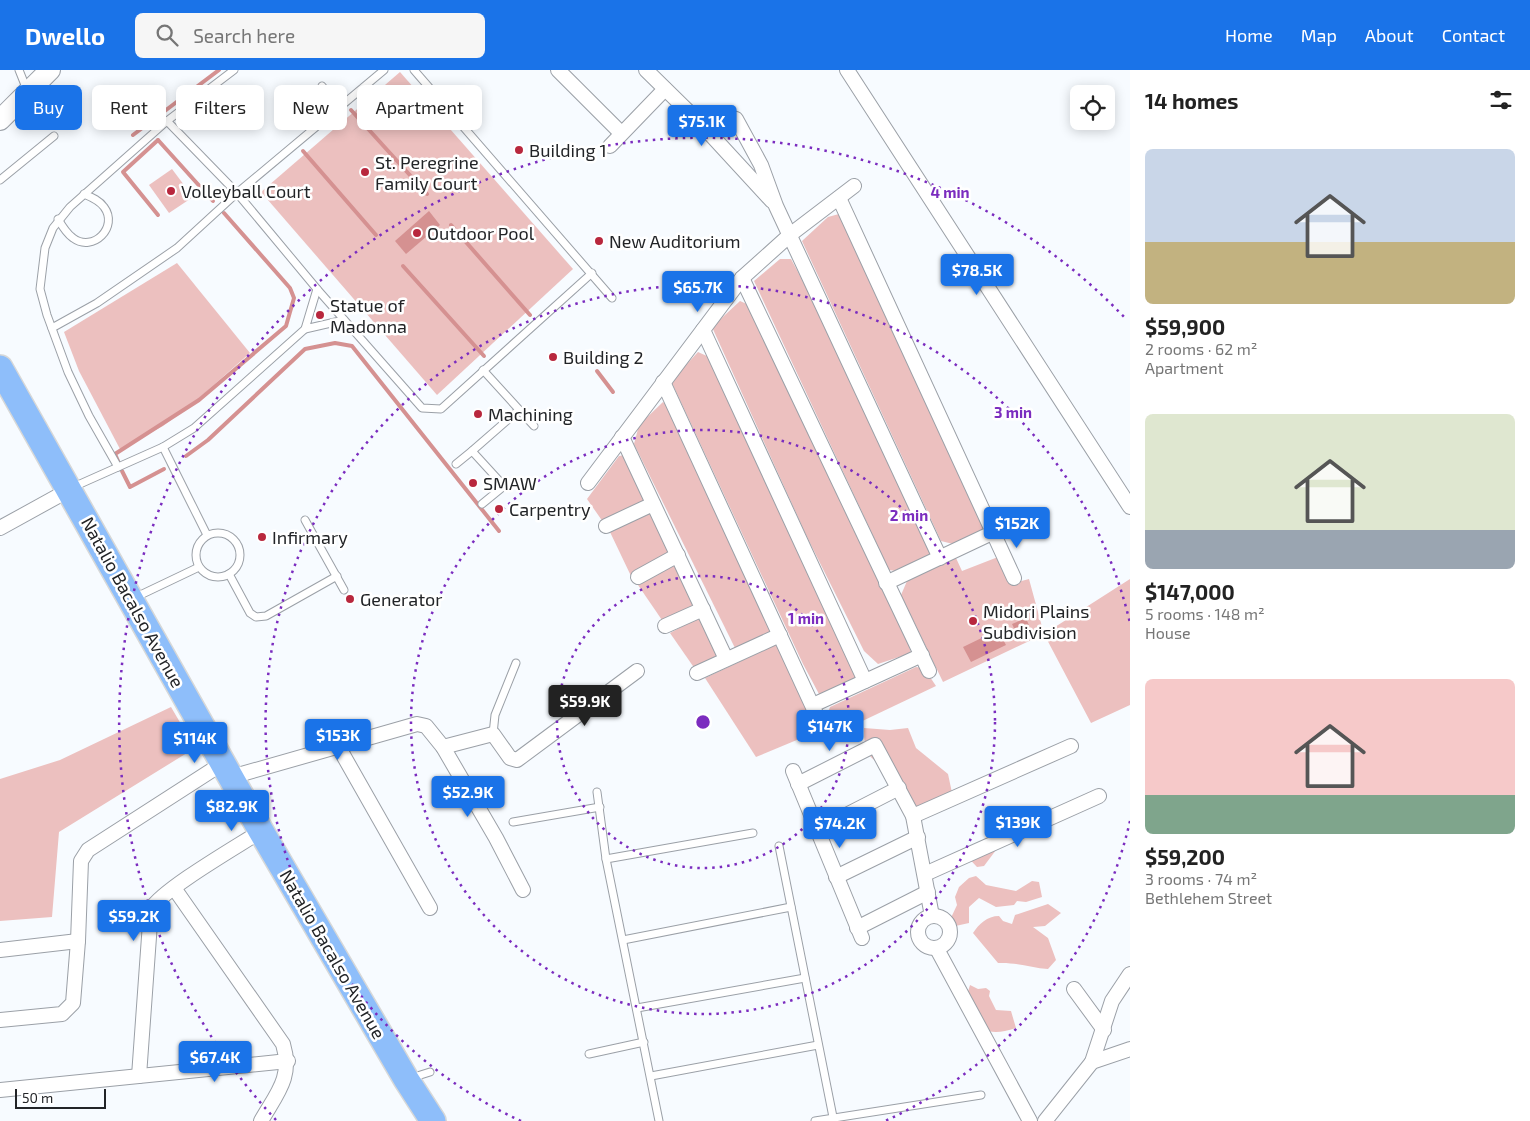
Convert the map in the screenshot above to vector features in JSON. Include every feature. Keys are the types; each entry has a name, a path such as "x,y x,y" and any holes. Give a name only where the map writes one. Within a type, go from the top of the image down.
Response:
{"highway":[{"name":"Natalio Bacalso Avenue","path":"6,383 69,490 261,831 406,1079 433,1121"}],"street":[{"path":"36,85 50,70"},
{"path":"558,70 621,133"},
{"path":"847,70 1130,507"},
{"path":"649,72 701,124 776,206"},
{"path":"610,146 665,89"},
{"path":"0,120 15,106"},
{"path":"701,124 711,118 723,116 736,119 761,165 776,206 791,234 940,558"},
{"path":"588,483 742,278 791,234 854,186"},
{"path":"839,198 1014,578"},
{"path":"742,278 929,671"},
{"path":"703,330 865,681"},
{"path":"662,382 823,729"},
{"path":"622,437 726,659"},
{"path":"0,528 69,490"},
{"path":"606,526 653,504"},
{"path":"886,583 994,532"},
{"path":"638,577 678,555"},
{"path":"665,626 703,609"},
{"path":"697,673 780,635"},
{"path":"813,704 922,655"},
{"path":"443,747 493,734 510,758 517,760 637,671"},
{"path":"0,1020 62,1014 73,1002 78,941 81,861 83,855 88,850 227,770 338,746 417,724 426,726 443,747 496,838 523,890"},
{"path":"928,892 859,933 795,778 875,745 914,816 926,874 932,916"},
{"path":"338,746 430,908"},
{"path":"914,816 1071,746"},
{"path":"817,830 899,788"},
{"path":"926,874 1099,796"},
{"path":"138,1076 150,914 154,903 261,831"},
{"path":"836,877 918,837"},
{"path":"174,888 283,1044 288,1062 285,1078 261,1121"},
{"path":"932,916 941,917 948,922 951,930 950,939 945,946 937,949 928,948 921,943 918,935 919,926 924,919 932,916"},
{"path":"0,950 78,941"},
{"path":"937,949 1030,1121"},
{"path":"1045,1121 1092,1062 1112,1002 1130,974"},
{"path":"1074,989 1104,1030"},
{"path":"1092,1062 1130,1049"},
{"path":"0,1090 288,1062"}],"lane":[{"path":"19,70 25,85"},
{"path":"118,467 88,416 68,372 52,328 40,289 45,248 58,219 84,194 167,121 234,70"},
{"path":"347,101 384,70"},
{"path":"414,70 612,298"},
{"path":"167,121 237,193 317,290 422,408 441,408 592,273"},
{"path":"52,328 97,303 177,248 237,193 313,130"},
{"path":"0,180 54,136"},
{"path":"58,219 68,234 79,241 91,242 102,236 108,224 107,212 99,202 84,194"},
{"path":"304,329 317,290"},
{"path":"69,490 163,447 194,428 304,329 344,320"},
{"path":"483,370 534,426"},
{"path":"456,464 520,410"},
{"path":"163,447 207,535"},
{"path":"472,451 504,486 482,504"},
{"path":"305,520 344,590"},
{"path":"221,533 233,539 237,544 239,551 238,564 229,574 212,577 199,567 196,549 200,541 207,535 221,533"},
{"path":"131,599 199,567"},
{"path":"229,574 250,613 256,617 266,616 337,576"},
{"path":"493,734 495,715 516,663"},
{"path":"597,792 606,859 659,1121"},
{"path":"513,822 600,807"},
{"path":"606,859 753,833"},
{"path":"779,846 833,1117"},
{"path":"623,940 791,907"},
{"path":"637,1008 805,978"},
{"path":"589,1054 644,1042"},
{"path":"651,1076 818,1046"},
{"path":"406,1079 430,1072"},
{"path":"815,1121 981,1095"}],"shaded area":[{"path":"400,72 411,85 385,85"},
{"path":"357,109 357,130 451,130 573,269 437,395 261,192 333,130 347,130 347,118"},
{"name":"Volleyball Court","path":"172,169 193,197 169,213 149,185"},
{"name":"Outdoor Pool","path":"429,211 440,225 406,254 395,241"},
{"path":"839,214 986,530 953,544 941,541 802,241 828,217"},
{"path":"780,259 791,259 820,313 932,556 902,572 889,570 754,281"},
{"path":"177,263 250,353 191,405 163,426 120,449 79,371 64,332"},
{"path":"740,301 749,305 903,624 911,653 878,664 864,651 806,535 712,327"},
{"path":"698,352 709,357 859,680 825,695 819,694 803,664 671,381"},
{"path":"663,402 672,409 775,632 735,648 634,444 639,425"},
{"path":"630,454 649,511 672,550 667,558 631,576 610,532 587,499 619,456"},
{"path":"998,557 1011,584 1029,579 1044,634 943,682 901,595 907,581 956,558 962,571"},
{"path":"669,565 680,567 695,607 664,623 638,585"},
{"path":"1130,579 1130,705 1091,723 1044,634"},
{"path":"1026,618 1032,633 1019,639 1012,624"},
{"path":"696,619 705,619 719,647 717,660 695,669 670,633"},
{"path":"998,630 1006,645 971,662 963,647"},
{"path":"775,645 783,648 816,732 756,757 705,678"},
{"path":"916,667 924,668 936,686 833,735 825,720 830,707"},
{"path":"171,707 195,748 59,832 52,917 0,921 0,779 60,760"},
{"path":"864,728 890,730 908,728 916,748 948,774 954,802 913,811 910,795 891,785 888,767 875,761 868,753"},
{"path":"977,843 996,850 984,866 977,867 963,852"},
{"path":"976,876 986,885 1016,891 1032,881 1039,882 1042,897 1026,902 1017,901 1014,905 996,907 979,898 969,907 969,923 951,927 949,922 957,905 955,897 959,887 969,878"},
{"path":"1048,904 1061,913 1045,926 1033,927 1048,938 1056,960 1048,969 1011,963 998,963 973,933 991,917 999,916 1003,921 1012,924 1015,915"},
{"path":"970,985 978,989 986,988 990,991 989,996 996,1010 1011,1011 1016,1028 996,1032 983,1028 974,1016 966,998"}],"waterway":[{"path":"133,135 219,70"},
{"path":"351,110 427,194"},
{"path":"158,140 123,172 158,215"},
{"path":"158,140 213,201"},
{"path":"303,151 376,235"},
{"path":"118,461 115,454 199,400 286,326 294,298 290,288 224,213"},
{"path":"451,225 530,315"},
{"path":"403,266 484,356"},
{"path":"186,456 208,440 305,349 335,343 352,346 499,531"},
{"path":"597,371 613,392"},
{"path":"122,471 130,487 164,469"}],"place":[{"name":"Building 1","path":"519,150"},
{"name":"St. Peregrine Family Court","path":"365,172"},
{"name":"Volleyball Court","path":"171,191"},
{"name":"Outdoor Pool","path":"417,233"},
{"name":"New Auditorium","path":"599,241"},
{"name":"Statue of Madonna","path":"320,315"},
{"name":"Building 2","path":"553,357"},
{"name":"Machining","path":"478,414"},
{"name":"SMAW","path":"473,483"},
{"name":"Carpentry","path":"499,509"},
{"name":"Infirmary","path":"262,537"},
{"name":"Generator","path":"350,599"},
{"name":"Midori Plains Subdivision","path":"973,621"}]}
